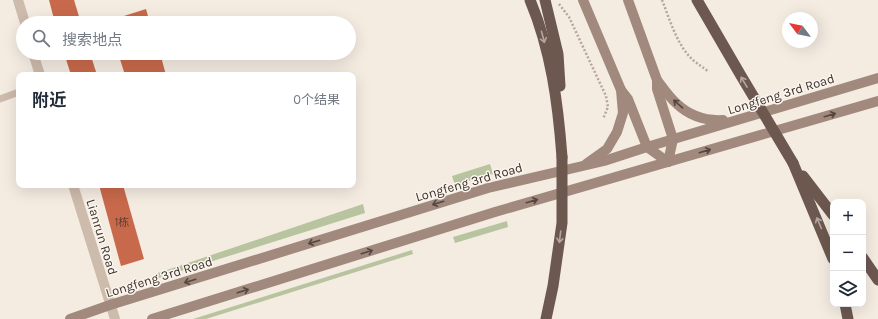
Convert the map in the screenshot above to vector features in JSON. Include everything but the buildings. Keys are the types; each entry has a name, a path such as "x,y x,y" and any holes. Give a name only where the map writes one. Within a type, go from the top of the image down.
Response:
{"highway":[{"path":"530,0 543,35 550,66 560,126 562,156"},
{"path":"545,0 558,54 562,156 562,223 553,286 546,319"},
{"path":"697,0 794,163 830,211"},
{"path":"794,163 830,253"},
{"path":"866,262 878,280"},
{"path":"846,307 848,319"}],"main road":[{"path":"583,0 621,90 628,99 647,147 668,162"},
{"path":"628,0 657,80 677,104 693,115 712,121 740,119"},
{"name":"Longfeng 3rd Road","path":"70,319 110,305 488,188 584,165 604,162 673,139 878,78"},
{"path":"657,80 657,89 673,139 668,162"},
{"path":"584,165 607,149 617,132 623,113 621,90"},
{"path":"152,319 487,214 878,101"}],"street":[{"path":"18,0 23,16"},
{"path":"36,60 39,72"},
{"name":"Lianrun Road","path":"74,188 115,319"}],"lane":[{"path":"0,99 16,93"}],"path":[{"path":"557,0 569,17 606,96 608,107 603,119"},
{"path":"662,0 676,34 684,48 694,60 709,72"}],"green space":[{"path":"490,164 493,174 455,185 452,176"},
{"path":"363,204 365,213 156,279 155,274"},
{"path":"507,221 508,227 455,243 453,237"},
{"path":"412,250 413,254 206,319 193,319"}]}
